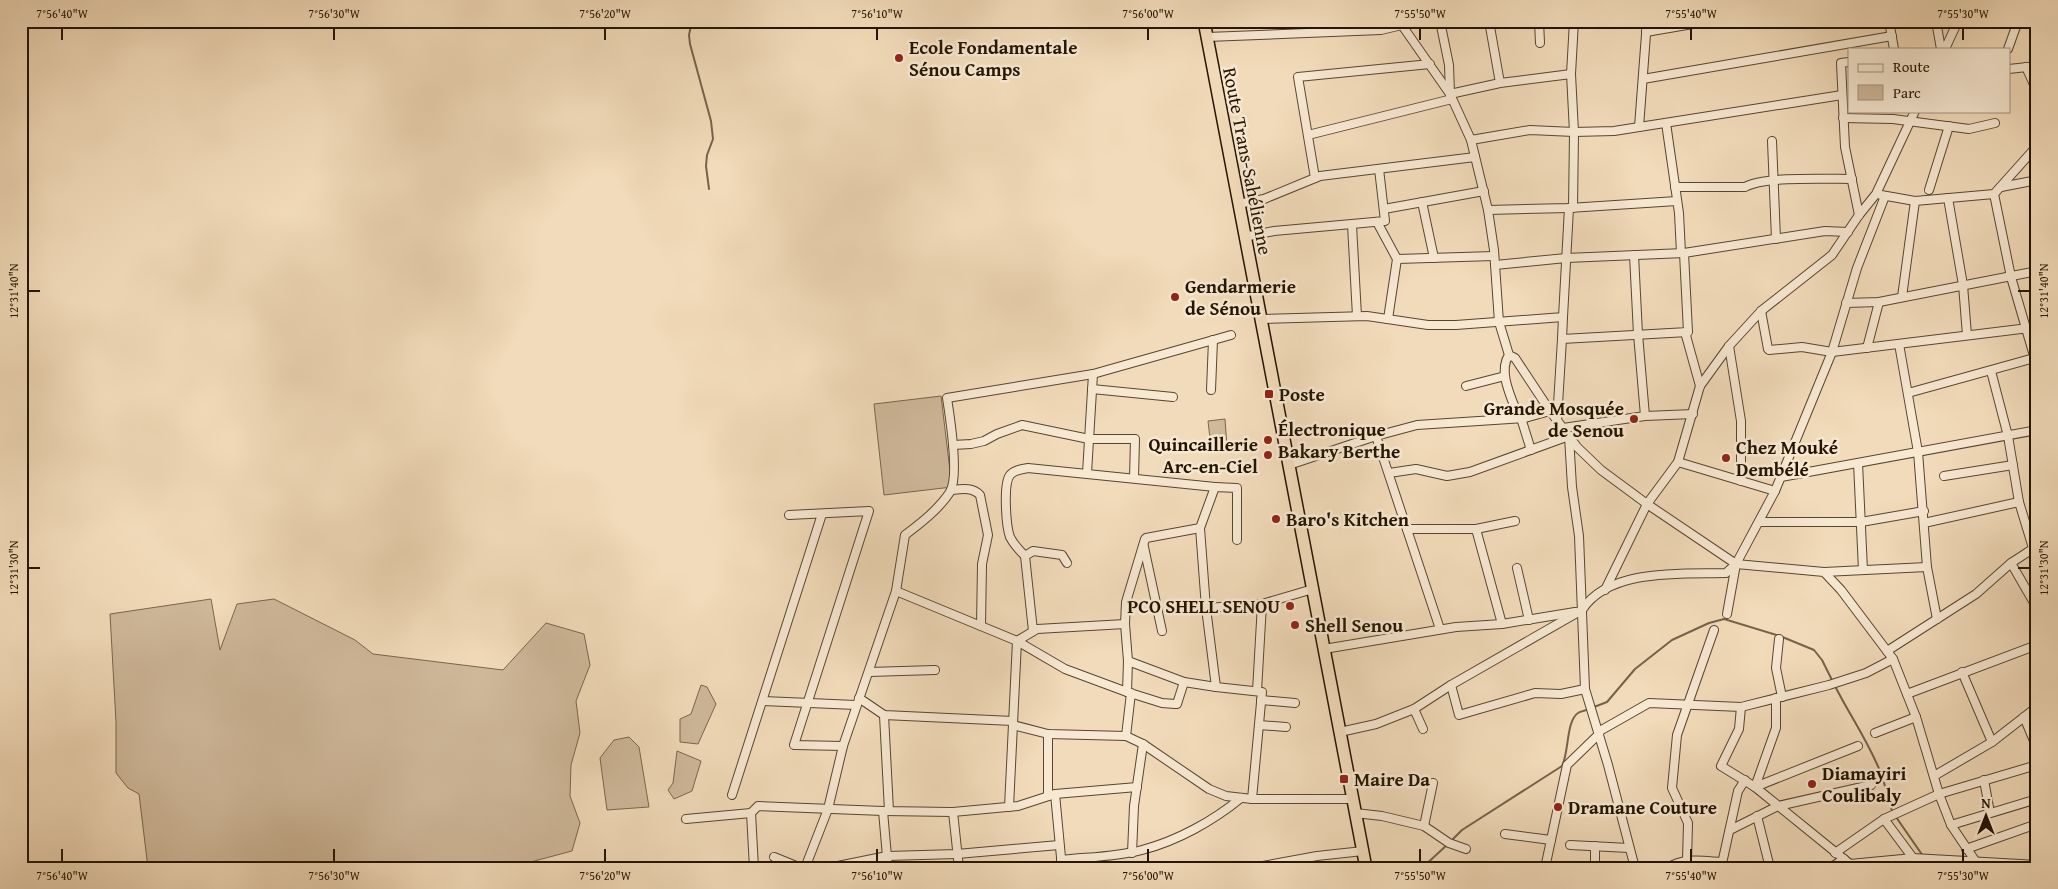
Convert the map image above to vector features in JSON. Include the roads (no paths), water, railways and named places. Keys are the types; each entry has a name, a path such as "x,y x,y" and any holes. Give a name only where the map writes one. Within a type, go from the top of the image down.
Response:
{"highway":[{"name":"Route Trans-Sahélienne","path":"1204,21 1366,868"}],"street":[{"path":"1440,21 1449,64 1451,96"},
{"path":"1489,21 1500,82"},
{"path":"1538,21 1540,43"},
{"path":"1557,421 1566,258 1571,208 1574,132 1571,74 1574,21"},
{"path":"1639,127 1647,21"},
{"path":"1646,32 1710,21"},
{"path":"1889,21 1894,48"},
{"path":"1936,21 1941,48"},
{"path":"1945,48 1958,21"},
{"path":"2008,48 2018,21"},
{"path":"1207,37 1381,30 1400,23 1451,96 1471,140 1488,210 1500,322 1509,355 1515,358 1557,421 1578,447 1601,470 1647,504 1736,564 1824,572 1927,567"},
{"path":"1643,79 1892,36"},
{"path":"1848,62 1841,62 1845,147 1859,215"},
{"path":"1315,178 1298,77 1430,64"},
{"path":"2010,69 2037,66"},
{"path":"2026,67 2037,91"},
{"path":"1308,136 1500,82 1571,74"},
{"path":"1471,140 1530,130 1614,131 1842,95"},
{"path":"1727,614 1736,564 1775,491 1832,352 1880,195 1916,112"},
{"path":"1843,118 1911,121 1969,129 1995,123"},
{"path":"1562,339 1688,332 1683,253 1666,123"},
{"path":"1929,190 1949,126"},
{"path":"1772,141 1776,239"},
{"path":"1880,195 1915,200 1994,194 2037,146"},
{"path":"1238,204 1264,199 1315,178 1475,157"},
{"path":"1244,237 1274,232 1386,221 1379,169"},
{"path":"1675,187 1745,187 1751,183 1773,181 1852,179"},
{"path":"2001,186 2037,180"},
{"path":"1384,209 1484,191"},
{"path":"1908,393 1991,371 2036,362 2011,277 1994,194"},
{"path":"1605,590 1647,504 1678,462 1700,386 1729,346 1761,310 1832,255 1859,215 1880,195"},
{"path":"1948,198 1964,285 1968,335"},
{"path":"1902,297 1915,200"},
{"path":"1488,210 1571,208 1677,201"},
{"path":"1422,202 1434,258"},
{"path":"1377,222 1397,259 1388,319"},
{"path":"1352,225 1357,316"},
{"path":"1495,265 1566,258 1683,253 1824,231 1848,232"},
{"path":"1634,255 1645,416"},
{"path":"1397,259 1494,256"},
{"path":"1846,304 1878,302 2037,271"},
{"path":"1867,348 1878,302"},
{"path":"1761,310 1768,349 1802,347 1832,352 2037,327"},
{"path":"1260,319 1357,316 1428,325 1563,317"},
{"path":"1685,332 1700,386"},
{"path":"774,857 803,868 828,809 843,746 896,592 905,535 927,518 951,490 953,446 947,398 1093,374 1231,335"},
{"path":"1211,390 1213,340"},
{"path":"1899,344 1918,452 1927,567 1937,619"},
{"path":"1729,346 1741,421 1741,481"},
{"path":"1509,355 1504,362 1505,376 1531,450"},
{"path":"1887,650 1976,594 2012,563 2035,547 2019,502 2008,436 1991,371"},
{"path":"1087,473 1093,374"},
{"path":"1466,386 1505,376"},
{"path":"1092,389 1173,397"},
{"path":"1289,465 1376,436 1417,425 1520,418 1550,411"},
{"path":"1563,428 1645,416 1693,414"},
{"path":"953,446 984,441 1022,424 1089,439 1134,439 1134,478"},
{"path":"1781,477 2037,430"},
{"path":"1376,436 1440,630"},
{"path":"1389,473 1416,469 1447,476 1470,472 1569,436"},
{"path":"1569,436 1572,487 1578,536 1585,689 1593,711 1635,868"},
{"path":"1678,462 1775,491"},
{"path":"1858,463 1864,570"},
{"path":"1944,476 2013,466"},
{"path":"1033,631 1025,556 1014,545 1006,519 1007,481 1011,474 1020,469 1087,473 1236,488 1237,540"},
{"path":"1215,486 1200,528 1206,608 1216,687"},
{"path":"951,490 969,489 976,491 980,495 988,535 982,564 982,626"},
{"path":"1924,523 2019,502"},
{"path":"789,515 869,511 794,745 843,746"},
{"path":"1759,522 1861,522 1924,511"},
{"path":"732,796 822,514"},
{"path":"1407,529 1476,529 1515,521"},
{"path":"1126,736 1129,692 1125,624 1126,602 1143,545 1146,538 1200,528"},
{"path":"1476,529 1502,624"},
{"path":"1143,545 1162,631"},
{"path":"1025,556 1033,551 1062,555 1067,563"},
{"path":"2012,563 2037,608"},
{"path":"1340,732 1376,724 1414,709 1451,685 1582,610 1587,602 1605,590 1644,577 1726,573 1736,564"},
{"path":"1517,568 1530,620"},
{"path":"1824,572 1841,590 1893,659 1916,717 1939,794 1952,825 1978,865"},
{"path":"1206,608 1262,604 1312,589"},
{"path":"896,592 1017,641 1065,669 1162,703 1177,704 1184,682"},
{"path":"1257,691 1262,604"},
{"path":"1324,650 1440,630 1502,624 1582,610"},
{"path":"1017,641 1037,629 1125,624"},
{"path":"1687,861 1688,823 1672,788 1677,735 1714,630"},
{"path":"1755,787 1776,728 1779,698 1776,668 1779,639"},
{"path":"1009,807 1017,641"},
{"path":"1907,694 2037,645"},
{"path":"1545,868 1567,764 1599,733 1649,703 1741,707 1812,690 1866,673 1893,659"},
{"path":"1128,660 1184,682 1262,692 1252,799"},
{"path":"869,672 935,670"},
{"path":"1962,672 1992,742"},
{"path":"1451,685 1459,715 1535,693 1561,694 1585,689"},
{"path":"1261,700 1295,703"},
{"path":"762,701 807,703 858,701 884,715 1013,723 1048,734 1126,736 1143,744 1209,789 1226,796 1252,799 1353,800"},
{"path":"1741,707 1739,729 1721,766 1755,787 1850,864 1913,858 1978,865 2037,865"},
{"path":"1934,776 1992,742 2037,707"},
{"path":"1414,709 1423,729"},
{"path":"884,715 886,856 888,868"},
{"path":"1875,733 1916,717"},
{"path":"2024,717 2037,748"},
{"path":"1259,726 1286,727"},
{"path":"1048,734 1051,795 1061,864 1132,853 1159,845 1222,814 1241,798"},
{"path":"1132,853 1136,787 1143,744"},
{"path":"1755,787 1858,746"},
{"path":"1835,853 1884,819 1939,794 2037,765"},
{"path":"1668,868 1687,861 1721,865 1738,791 1745,780"},
{"path":"1984,780 1990,813"},
{"path":"1424,826 1433,783"},
{"path":"1730,830 1778,806 1871,785"},
{"path":"686,819 751,813 758,806 952,812 1018,806 1051,795 1136,787"},
{"path":"1952,825 2037,799"},
{"path":"952,812 959,868"},
{"path":"751,813 754,868"},
{"path":"1355,813 1382,816 1424,826 1449,843 1466,849"},
{"path":"1758,816 1770,868"},
{"path":"1884,819 1913,858 1917,868"},
{"path":"1966,849 2037,824"},
{"path":"1505,834 1551,840"},
{"path":"828,868 886,856 957,854 1059,845"},
{"path":"1570,845 1630,848"},
{"path":"1595,846 1595,868"},
{"path":"1252,868 1317,856 1363,852"},
{"path":"1830,868 1844,859"}],"waterway":[{"path":"692,21 689,35 690,44 711,121 713,139 707,155 706,166 709,189"},
{"path":"1594,707 1607,702 1635,669 1672,640 1709,623 1724,619 1780,636 1814,650 1822,660 1833,682"},
{"path":"1835,686 1877,764 1893,813"},
{"path":"1451,841 1462,830 1562,766 1571,723 1579,712 1590,709"},
{"path":"1896,817 1923,856"},
{"path":"1422,868 1448,844"},
{"path":"1925,861 1930,868"}],"place":[{"name":"Ecole Fondamentale Sénou Camps","path":"899,58"},
{"name":"Gendarmerie de Sénou","path":"1175,297"},
{"name":"Poste","path":"1269,394"},
{"name":"Grande Mosquée de Senou","path":"1634,419"},
{"name":"Électronique Bakary Berthe","path":"1268,440"},
{"name":"Quincaillerie Arc-en-Ciel","path":"1268,455"},
{"name":"Chez Mouké Dembélé","path":"1726,458"},
{"name":"Baro's Kitchen","path":"1276,519"},
{"name":"PCO SHELL SENOU","path":"1290,606"},
{"name":"Shell Senou","path":"1295,625"},
{"name":"Maire Da","path":"1344,779"},
{"name":"Diamayiri Coulibaly","path":"1812,784"},
{"name":"Dramane Couture","path":"1558,807"}]}
